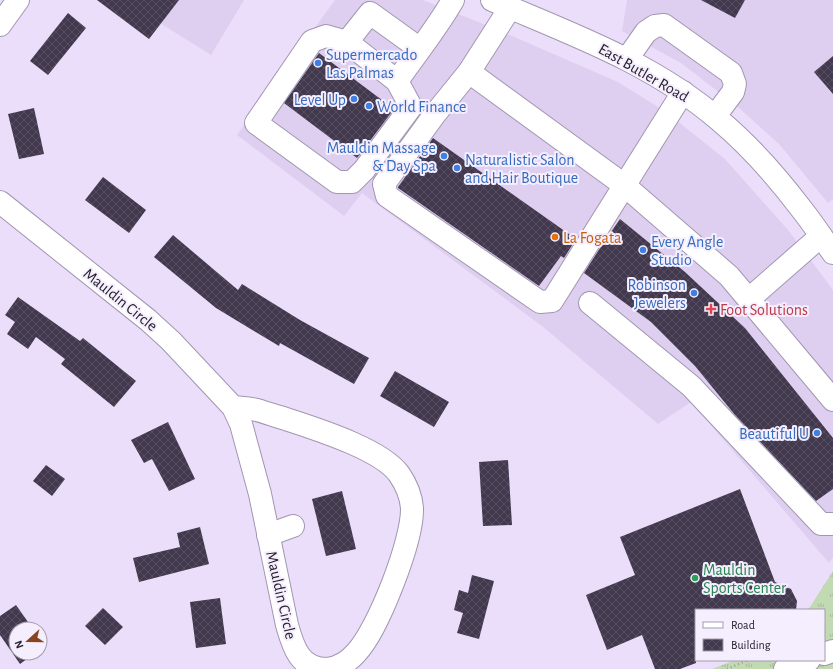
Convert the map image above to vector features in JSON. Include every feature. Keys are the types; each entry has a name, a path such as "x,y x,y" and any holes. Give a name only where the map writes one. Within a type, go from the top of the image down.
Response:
{"street":[{"path":"0,25 18,0"},
{"path":"397,81 446,13 453,0"},
{"path":"501,4 469,72 435,114 384,184 387,196 540,302 552,301 683,92"},
{"name":"East Butler Road","path":"501,4 586,39 627,59 683,92 714,116 764,163 804,212 827,245"},
{"path":"347,42 370,13 420,50"},
{"path":"627,59 646,32 655,26 664,25 731,73 735,84 733,92 714,116"},
{"path":"326,36 347,42 397,81 411,107 364,170 352,182 337,182 256,123 312,41 326,36"},
{"path":"469,72 624,185 729,276 833,400"},
{"name":"Mauldin Circle","path":"0,202 148,320 171,341 233,407 241,424 260,494 287,625 296,653 310,666 318,669 328,669 344,663 356,654 360,648 373,626 393,584 411,525 412,507 406,486 399,474 390,464 380,457 365,450 315,428 256,410 233,407"},
{"path":"749,299 827,245"},
{"path":"590,303 691,386 821,524 833,524"},
{"path":"268,535 294,526"},
{"path":"785,669 806,661"}],"path":[{"path":"727,669 746,661"}],"shaded area":[{"path":"123,0 244,0 211,55"},
{"path":"335,0 423,0 491,27 618,82 666,112 725,159 789,231 833,290 833,557 829,563 691,402 658,424 542,326 362,193 344,216 237,135"},
{"path":"627,0 833,0 833,199 828,203 779,144 738,107 681,63 622,31"}],"green space":[{"path":"833,571 833,669 712,669 732,661 825,661 825,609 809,609"}],"building":[{"path":"97,0 179,0 149,39"},
{"path":"701,0 745,0 735,18"},
{"path":"68,13 86,28 48,75 30,61"},
{"path":"319,53 394,109 357,158 284,103"},
{"path":"833,56 833,94 814,72"},
{"path":"34,108 44,154 19,159 8,114"},
{"path":"433,138 576,239 564,258 561,256 539,286 398,188"},
{"path":"103,177 146,210 129,233 85,200"},
{"path":"620,219 685,272 745,328 833,438 833,489 816,501 735,415 695,366 651,322 584,273"},
{"path":"173,235 238,290 242,284 300,320 369,358 354,384 280,343 279,346 216,308 154,257"},
{"path":"18,297 80,341 83,338 136,381 114,407 61,364 65,359 36,337 28,349 7,334 15,322 5,315"},
{"path":"395,371 449,402 434,427 380,396"},
{"path":"168,422 195,479 169,491 152,459 144,463 131,440"},
{"path":"508,460 512,525 483,526 479,462"},
{"path":"46,465 65,479 52,496 33,481"},
{"name":"Mauldin Sports Center","path":"740,489 775,582 791,589 797,601 796,609 695,609 696,663 680,669 655,669 642,635 607,650 586,595 635,575 620,537"},
{"path":"342,491 356,549 326,556 312,499"},
{"path":"200,527 209,564 139,582 133,558 180,547 177,533"},
{"path":"472,575 494,581 479,639 457,633 463,613 454,610 459,590 468,593"},
{"path":"220,598 226,644 196,648 190,602"},
{"path":"16,605 27,621 8,621 8,647 0,635 0,616"},
{"path":"103,608 123,627 105,645 85,626"}],"place":[{"name":"Supermercado Las Palmas","path":"318,63"},
{"name":"Level Up","path":"354,99"},
{"name":"World Finance","path":"369,106"},
{"name":"Mauldin Massage & Day Spa","path":"444,156"},
{"name":"Naturalistic Salon and Hair Boutique","path":"457,168"},
{"name":"La Fogata","path":"555,237"},
{"name":"Every Angle Studio","path":"643,250"},
{"name":"Robinson Jewelers","path":"694,293"},
{"name":"Foot Solutions","path":"711,309"},
{"name":"Beautiful U","path":"817,433"},
{"name":"Mauldin Sports Center","path":"695,578"}]}
